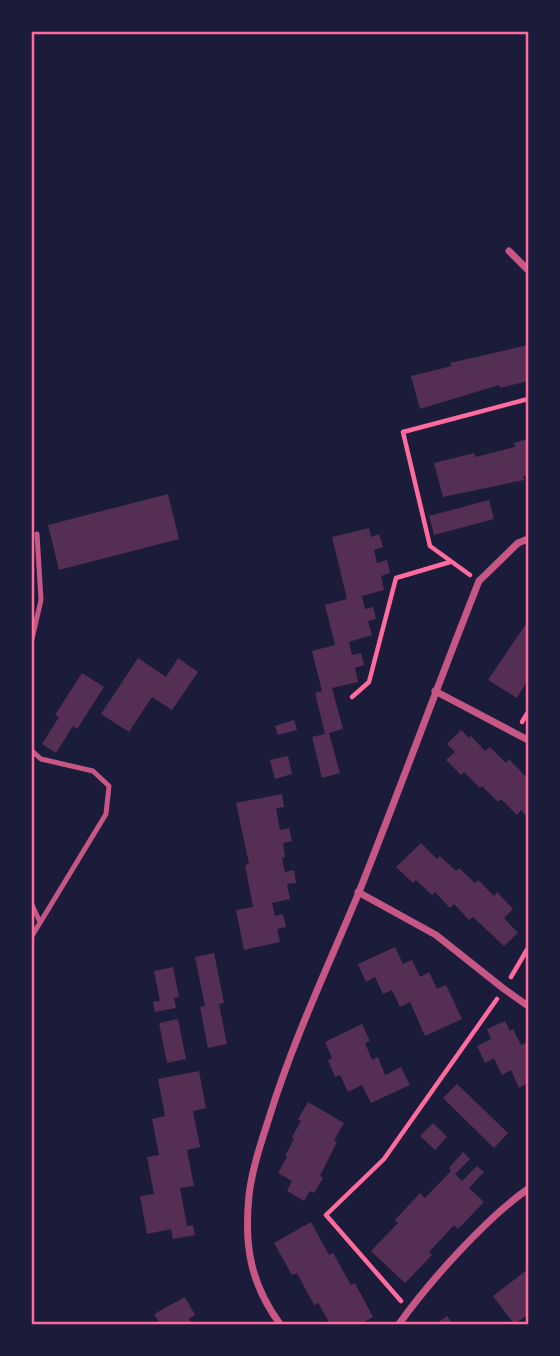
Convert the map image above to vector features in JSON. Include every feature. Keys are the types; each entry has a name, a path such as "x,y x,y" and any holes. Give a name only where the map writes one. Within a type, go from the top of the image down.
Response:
{"street":[{"path":"509,251 528,270"},
{"path":"280,1325 263,1301 252,1269 247,1234 249,1193 258,1153 280,1083 358,892 479,581 517,543 528,539"},
{"path":"436,691 528,740"},
{"path":"358,892 436,935 528,1006"},
{"path":"399,1325 472,1238 528,1189"}],"lane":[{"path":"32,639 41,600 37,534"},
{"path":"32,751 41,759 93,771 109,786 106,814 32,936"},
{"path":"32,905 40,922"}],"path":[{"path":"479,581 430,545 403,432 528,399"},
{"path":"352,697 369,682 396,578 450,562"},
{"path":"410,1309 326,1215 384,1159 504,989 528,948"}],"building":[{"path":"528,345 528,381 500,388 499,385 420,409 411,376 452,366 450,363"},
{"path":"528,439 528,475 523,476 524,480 443,497 434,463 474,453 476,457 515,447 514,443"},
{"path":"168,494 179,539 59,570 48,525"},
{"path":"489,500 494,519 434,535 429,516"},
{"path":"369,528 371,537 379,534 383,547 374,550 377,563 387,560 390,573 381,576 384,590 362,596 365,609 373,607 376,619 368,621 372,635 349,642 352,655 361,653 364,665 355,668 358,682 332,688 343,729 329,733 340,773 322,778 312,737 325,734 315,693 322,691 312,651 335,645 325,605 347,599 332,537"},
{"path":"528,621 528,679 517,698 488,680"},
{"path":"138,658 166,677 178,658 198,672 172,710 152,697 129,732 101,714"},
{"path":"82,673 104,687 77,729 73,726 56,753 42,744 59,717 55,715"},
{"path":"294,720 297,730 278,735 275,726"},
{"path":"461,730 485,751 490,747 506,763 509,759 525,776 528,773 528,818 521,810 517,815 501,799 498,802 482,786 480,788 464,772 461,775 446,760 455,752 447,744"},
{"path":"288,756 292,774 275,779 270,760"},
{"path":"282,794 284,807 276,808 280,830 289,828 292,841 283,843 285,857 282,858 285,872 294,870 296,883 287,884 290,899 272,903 275,916 283,914 286,927 277,929 280,942 244,950 236,910 253,907 245,865 249,864 236,803"},
{"path":"421,843 437,859 440,856 456,871 459,868 475,883 478,880 494,896 497,892 513,909 504,918 518,933 504,946 473,917 469,920 454,904 450,908 435,892 432,895 416,880 413,883 396,867"},
{"path":"395,947 403,964 412,960 420,977 429,972 437,989 446,985 462,1019 425,1036 410,1002 400,1007 392,990 383,994 375,977 366,982 358,964"},
{"path":"214,953 224,1003 219,1004 227,1044 208,1048 200,1007 205,1006 195,957"},
{"path":"173,967 179,997 174,998 176,1008 155,1012 153,1002 160,1001 154,971"},
{"path":"178,1019 186,1059 167,1063 159,1023"},
{"path":"505,1021 510,1031 513,1029 521,1045 528,1042 528,1083 519,1088 511,1070 502,1075 494,1058 485,1063 477,1046 491,1039 487,1029"},
{"path":"362,1024 370,1041 365,1043 372,1060 378,1057 385,1075 401,1067 410,1085 371,1103 362,1085 348,1092 340,1075 335,1077 328,1060 332,1058 325,1042"},
{"path":"199,1071 206,1108 193,1111 200,1147 187,1150 194,1186 180,1188 187,1226 193,1225 195,1235 173,1239 171,1229 147,1234 140,1196 154,1194 147,1157 159,1155 152,1119 165,1116 158,1079"},
{"path":"457,1084 508,1133 494,1148 443,1098"},
{"path":"308,1102 344,1123 320,1176 323,1178 314,1193 310,1191 304,1201 287,1191 292,1181 278,1173 301,1121 298,1119"},
{"path":"433,1123 447,1137 435,1150 420,1136"},
{"path":"463,1152 470,1159 455,1174 462,1181 477,1166 484,1172 469,1188 484,1202 458,1229 454,1225 429,1252 432,1255 405,1283 371,1251 398,1223 395,1220 420,1193 425,1198 451,1171 449,1168"},
{"path":"311,1222 329,1255 333,1253 351,1285 355,1283 373,1317 360,1324 330,1324 318,1303 314,1305 297,1273 292,1275 274,1243"},
{"path":"528,1269 528,1315 514,1324 493,1296"},
{"path":"185,1297 195,1315 189,1319 192,1324 160,1324 154,1314"},
{"path":"447,1316 453,1324 436,1324"}]}
